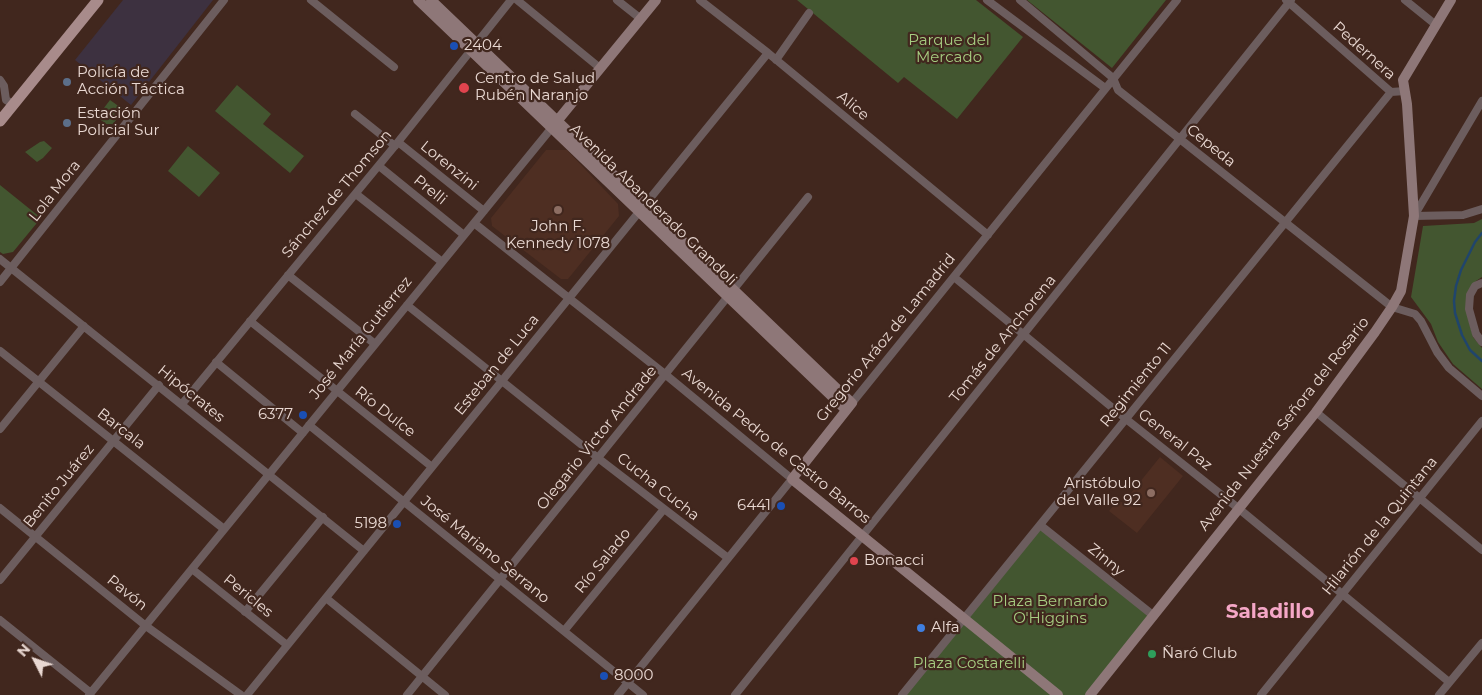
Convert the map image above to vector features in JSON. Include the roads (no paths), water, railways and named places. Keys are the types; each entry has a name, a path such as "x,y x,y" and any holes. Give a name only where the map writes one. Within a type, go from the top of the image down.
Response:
{"main road":[{"path":"0,121 7,102 98,0"}],"street":[{"name":"Lola Mora","path":"0,282 224,0"},
{"path":"311,0 394,67"},
{"name":"Avenida Abanderado Grandoli","path":"418,0 474,47 849,407"},
{"name":"Avenida Abanderado Grandoli","path":"431,0 474,47"},
{"name":"Sánchez de Thomson","path":"182,404 379,166 512,0"},
{"path":"517,0 600,68"},
{"path":"617,0 641,19"},
{"name":"José María Gutierrez","path":"90,694 656,0"},
{"name":"Alice","path":"700,0 768,53 988,235"},
{"path":"987,0 1105,88"},
{"name":"Cepeda","path":"1020,0 1113,78 1118,90 1392,307"},
{"name":"Gregorio Aráoz de Lamadrid","path":"618,695 1177,0"},
{"path":"1405,0 1436,25"},
{"name":"Avenida Nuestra Señora del Rosario","path":"1090,695 1316,412 1392,307 1401,291 1414,216 1403,80 1451,0"},
{"name":"Pedernera","path":"1289,1 1391,92 1405,91"},
{"name":"Tomás de Anchorena","path":"735,695 1289,1"},
{"path":"776,60 809,13"},
{"name":"Esteban de Luca","path":"247,695 768,53"},
{"path":"0,80 4,86 7,102"},
{"name":"Regimiento 11","path":"902,695 1391,92"},
{"path":"1414,216 1482,101"},
{"name":"Lorenzini","path":"355,114 484,211"},
{"name":"Prelli","path":"379,166 464,235"},
{"path":"356,194 442,262"},
{"name":"Olegario Victor Andrade","path":"407,695 808,197"},
{"path":"1414,216 1463,215 1482,210"},
{"name":"Avenida Pedro de Castro Barros","path":"474,223 666,375 1058,695"},
{"name":"Hipócrates","path":"0,259 364,551"},
{"path":"288,275 375,344"},
{"name":"General Paz","path":"954,276 1449,682"},
{"path":"1482,283 1475,286 1470,295 1469,309 1476,334 1482,342"},
{"name":"Cucha Cucha","path":"407,305 598,458 728,558"},
{"path":"1392,307 1415,314 1421,321 1437,352 1449,368 1482,396"},
{"name":"Río Dulce","path":"250,321 432,467"},
{"path":"0,428 84,326"},
{"name":"Barcala","path":"0,350 224,529"},
{"path":"216,362 303,433"},
{"name":"Benito Juárez","path":"0,580 159,385"},
{"path":"1316,412 1482,550"},
{"name":"Hilarión de la Quintana","path":"1261,695 1482,421"},
{"name":"José Mariano Serrano","path":"309,426 643,695"},
{"name":"Pavón","path":"0,508 146,626 241,695"},
{"name":"Río Salado","path":"564,631 664,509"},
{"path":"245,612 323,517"},
{"name":"Zinny","path":"1040,525 1154,616"},
{"name":"Pericles","path":"192,569 288,646"},
{"path":"326,598 445,695"},
{"path":"0,620 90,694"},
{"path":"1439,695 1482,644"}],"waterway":[{"path":"1482,233 1475,242 1461,270 1454,301 1455,313 1462,335 1470,350 1482,361"}],"place":[{"name":"2404","path":"454,46"},
{"name":"Policía de Acción Táctica","path":"67,82"},
{"name":"Centro de Salud Rubén Naranjo","path":"464,88"},
{"name":"Estación Policial Sur","path":"67,123"},
{"name":"John F. Kennedy 1078","path":"558,210"},
{"name":"6377","path":"303,415"},
{"name":"Aristóbulo del Valle 92","path":"1151,493"},
{"name":"6441","path":"781,506"},
{"name":"5198","path":"397,524"},
{"name":"Bonacci","path":"854,561"},
{"name":"Alfa","path":"921,628"},
{"name":"Ñaró Club","path":"1152,654"},
{"name":"8000","path":"604,676"}],"district":[{"name":"Saladillo","path":"1270,612"}],"park label":[{"name":"Parque del Mercado","path":"949,50"},
{"name":"Plaza Bernardo O'Higgins","path":"1050,610"},
{"name":"Plaza Costarelli","path":"969,664"}]}
